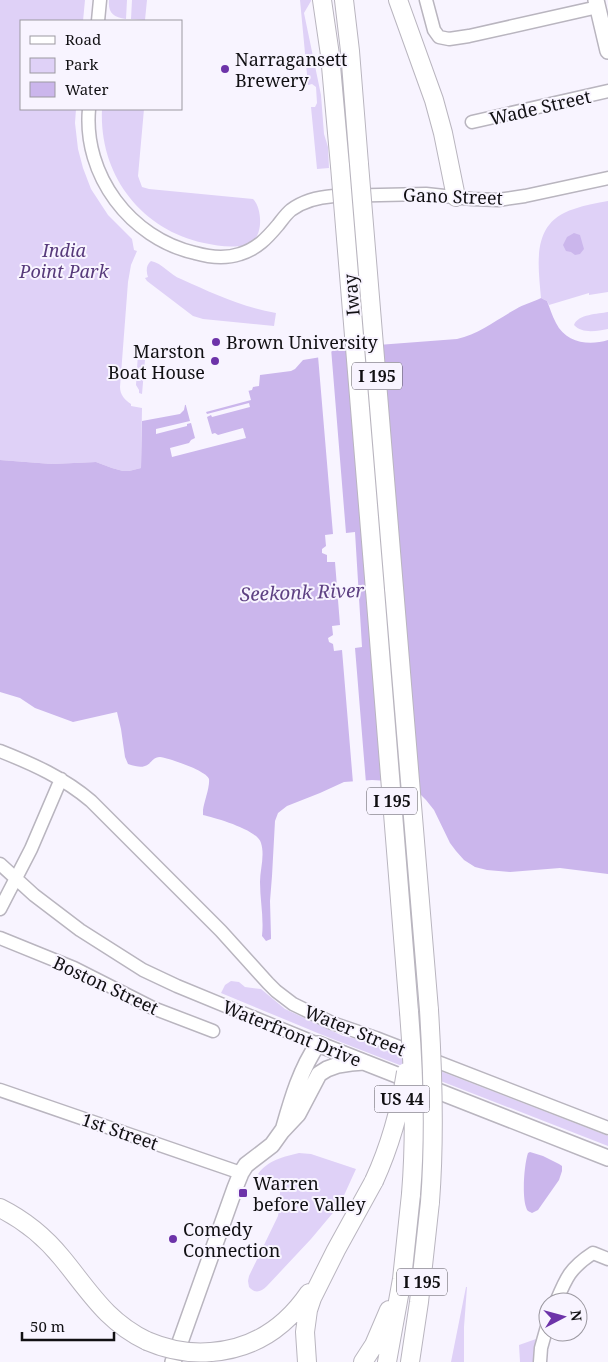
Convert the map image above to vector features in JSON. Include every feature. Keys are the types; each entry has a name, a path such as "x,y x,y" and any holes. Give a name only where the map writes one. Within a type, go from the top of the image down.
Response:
{"highway":[{"name":"Iway","path":"322,0 331,63 340,166 409,1012"},
{"name":"Iway","path":"344,0 350,50 432,1063 434,1126 430,1202 420,1302 410,1362"},
{"path":"398,0 434,100 456,197"},
{"name":"US 44","path":"307,1362 305,1332 312,1298 374,1180 390,1141 402,1096 408,1049 409,1012"},
{"name":"I 195","path":"387,1362 398,1304 411,1194 415,1112 414,1069 409,1012"},
{"path":"0,1208 22,1220 38,1234 62,1258 110,1316 123,1328 146,1341 176,1351 211,1352 240,1347 259,1340 276,1329 303,1302 336,1250"},
{"path":"363,1362 374,1345 387,1317 397,1286 406,1247"}],"main road":[{"path":"597,4 608,51"},
{"path":"315,1080 319,1062 318,1044"},
{"path":"282,1131 302,1075 310,1056 318,1044"},
{"name":"Waterfront Drive","path":"318,1044 608,1158"},
{"path":"173,1362 241,1173 250,1161 272,1145 298,1114 319,1074 327,1068 364,1062"}],"street":[{"path":"98,20 100,0"},
{"path":"426,0 434,30 439,37 444,39 469,36 597,4"},
{"name":"Wade Street","path":"472,122 608,91"},
{"name":"Gano Street","path":"89,110 94,158 109,192 131,218 148,232 164,242 183,250 208,256 234,256 251,250 264,241 288,213 297,206 314,199 334,196 426,194 490,200 516,198 608,178"},
{"name":"Water Street","path":"0,750 61,779 76,788 91,801 221,931 268,983 293,1004 332,1023 376,1038 608,1128"},
{"path":"0,909 17,879 61,779"},
{"name":"Waterfront Drive","path":"0,864 34,895 80,930 143,970 171,984 318,1044"},
{"name":"Boston Street","path":"0,938 74,968 153,1008 213,1030"},
{"name":"1st Street","path":"0,1090 241,1173"},
{"path":"560,1292 572,1271 593,1253 608,1259"},
{"path":"540,1362 543,1342"}],"green space":[{"name":"India Point Park","path":"0,0 85,0 83,20 20,20 20,110 76,110 75,123 78,149 91,189 108,215 132,239 134,250 137,251 131,265 128,282 120,390 131,406 142,408 141,468 123,471 96,462 52,464 0,460"},
{"path":"109,0 127,0 126,19 112,14 109,8"},
{"path":"132,0 147,0 145,20 131,19"},
{"path":"300,0 311,0 304,13 321,95 329,168 317,169 311,107 315,107 317,103 316,87 312,84 308,85"},
{"path":"102,110 144,110 138,176 142,187 253,199 259,210 260,217 259,231 256,238 252,242 241,246 214,245 181,236 161,225 143,212 128,195 116,176 108,155 103,133"},
{"path":"608,201 608,292 589,295 589,293 549,305 547,301 541,298 539,258 540,245 550,223 560,215 578,208"},
{"path":"151,261 159,264 177,277 216,294 251,307 276,313 274,326 203,319 193,316 147,281 145,278 148,277 147,268"},
{"path":"608,312 608,329 585,331 574,325 576,321 584,317"},
{"path":"146,348 142,394 139,393 136,385 138,353"},
{"path":"231,981 239,982 245,987 261,989 285,1009 343,1036 370,1042 396,1054 608,1136 608,1146 320,1034 221,993 225,985"},
{"path":"299,1153 311,1154 356,1169 337,1208 265,1288 260,1291 254,1291 249,1287 249,1276 278,1216 280,1205 280,1192 277,1187 258,1174 271,1162"},
{"path":"466,1287 464,1362 451,1362"},
{"path":"536,1339 533,1362 520,1362 519,1345"}],"water":[{"path":"574,233 580,235 584,249 580,254 575,255 566,251 563,245 567,237"},
{"name":"Seekonk River","path":"541,298 547,301 560,330 572,339 586,343 608,340 608,874 560,868 510,872 475,867 464,860 456,851 450,843 434,810 418,792 388,781 344,782 287,806 278,813 275,821 270,901 271,939 266,941 262,936 263,922 260,882 263,853 261,843 258,838 245,829 203,815 209,782 207,776 187,765 160,757 142,767 128,764 117,712 73,722 35,708 20,698 0,692 0,460 52,464 96,462 123,471 141,468 142,421 180,414 184,410 185,405 252,390 253,387 259,386 260,375 291,371 303,360 321,357 338,348 465,337 519,307"},
{"path":"528,1153 543,1156 562,1166 559,1180 538,1210 532,1213 526,1208 524,1188 525,1165"}],"pier":[{"path":"331,348 346,533 355,532 362,647 355,648 366,783 353,783 342,650 334,651 333,644 329,642 328,638 333,635 332,626 340,625 335,562 327,562 327,555 322,553 322,549 326,546 325,535 333,534 318,356"},
{"path":"248,389 251,400 206,412 207,414 249,403 250,407 207,417 212,434 218,435 243,428 246,438 172,457 170,448 189,443 195,438 191,423 187,424 187,426 156,434 156,429 190,421 185,402"}],"place":[{"name":"Narragansett Brewery","path":"225,69"},
{"name":"Brown University","path":"216,342"},
{"name":"Marston Boat House","path":"215,361"},
{"name":"Warren before Valley","path":"243,1193"},
{"name":"Comedy Connection","path":"173,1239"}]}
